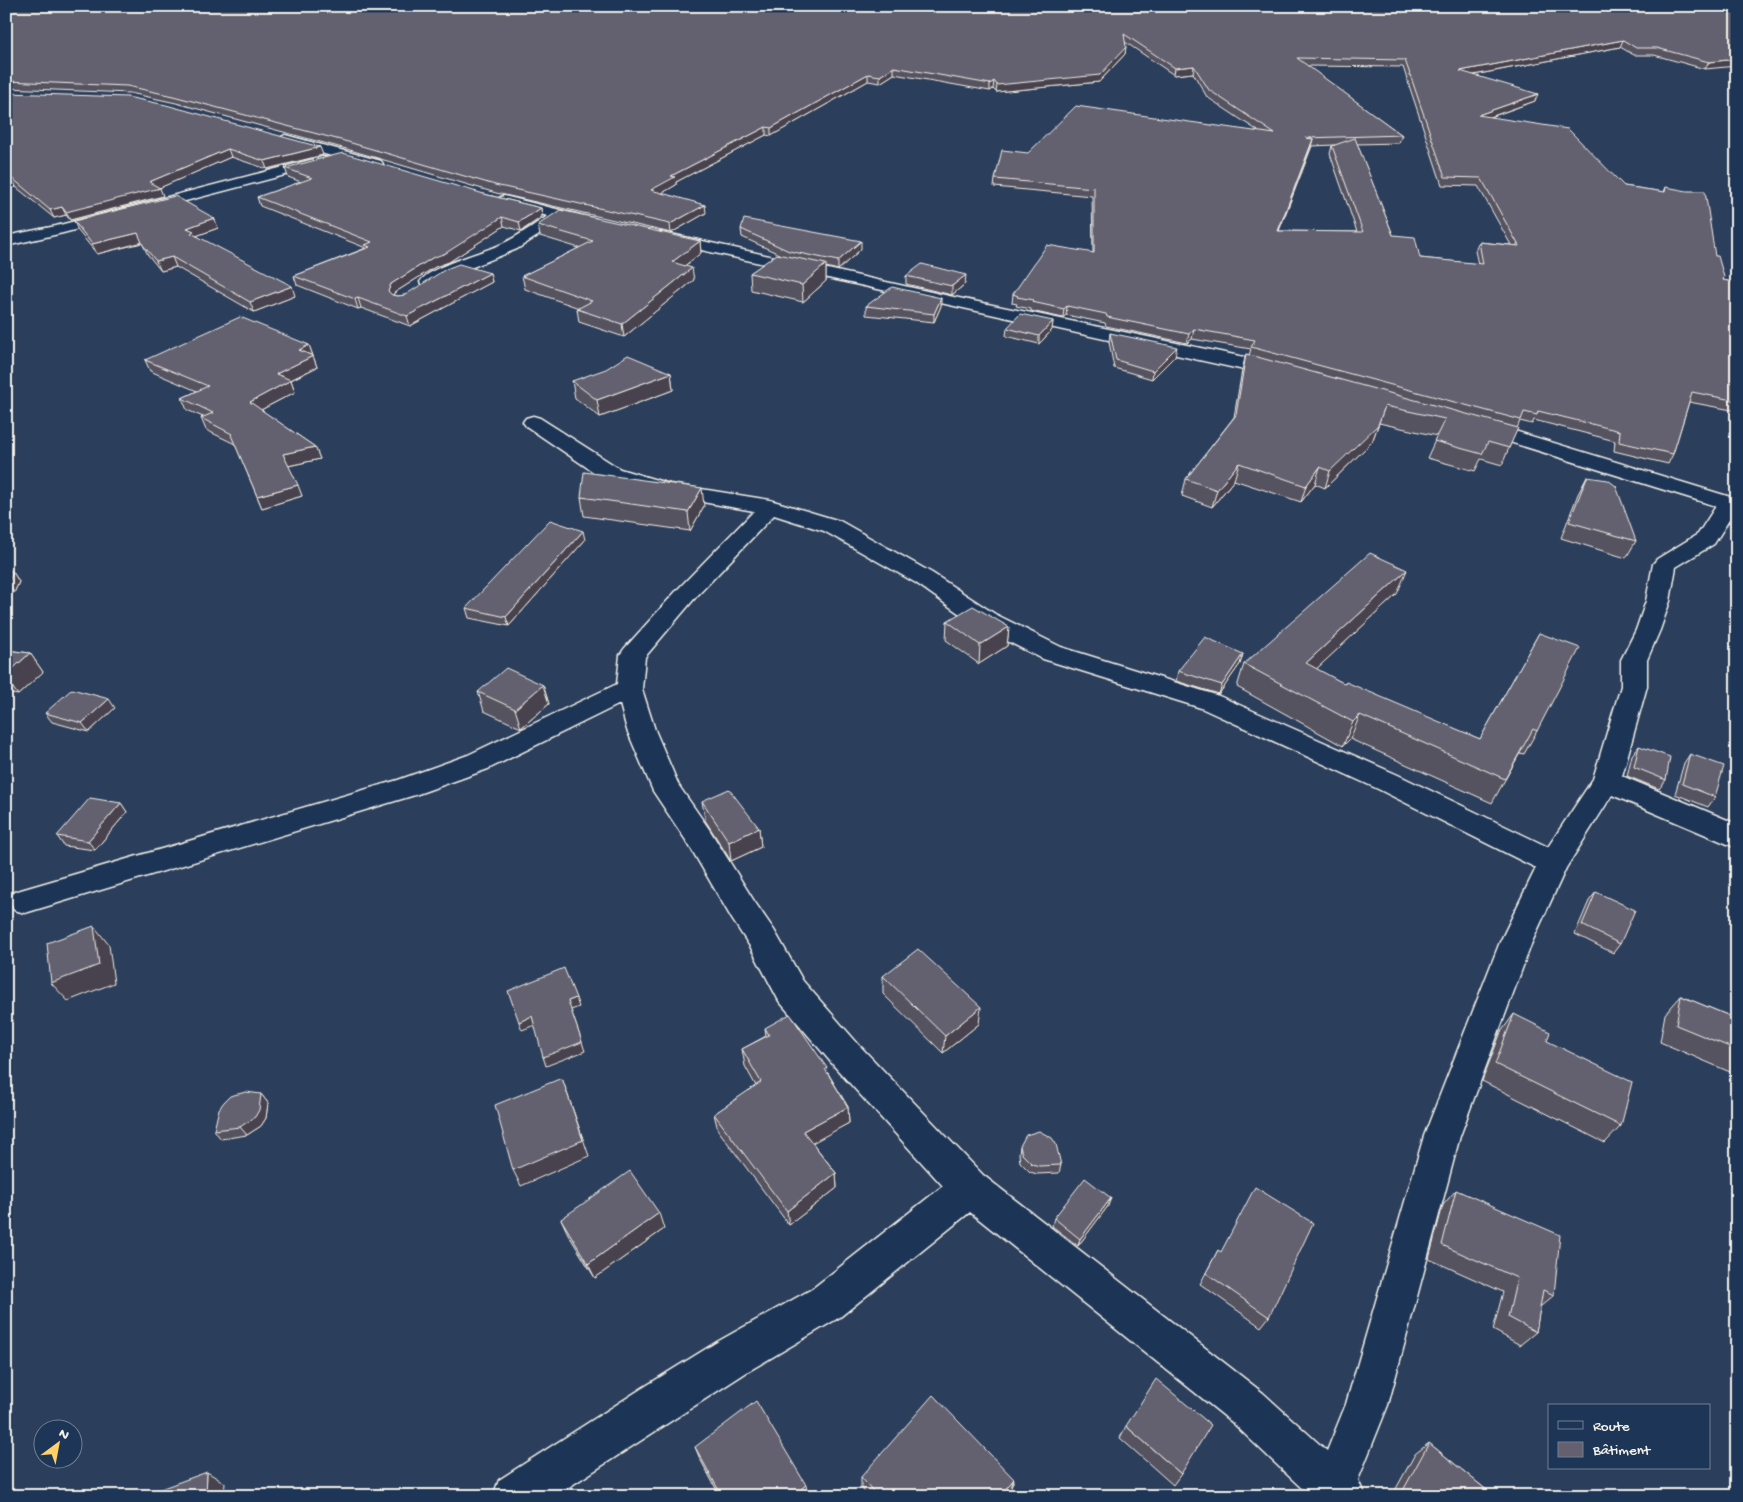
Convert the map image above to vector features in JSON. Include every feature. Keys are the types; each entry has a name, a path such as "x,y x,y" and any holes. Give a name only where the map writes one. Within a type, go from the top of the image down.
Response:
{"street":[{"path":"268,134 391,169"},
{"path":"6,241 57,230 345,155"},
{"path":"491,198 606,225"},
{"path":"417,289 442,273 511,246 560,215"},
{"path":"643,233 949,301 1249,364 1297,377"},
{"path":"770,507 687,593 633,656 629,689 641,730 667,792 699,837 743,910 763,939 781,975 792,991 847,1056 970,1188 1248,1408 1339,1491 1367,1405 1442,1136 1516,942 1553,863 1606,781 1634,686 1634,660 1648,630 1658,600 1665,564 1706,538 1732,505 1642,475 1460,421"},
{"path":"534,422 612,474 668,490 770,507 832,526 924,578 986,620 1052,653 1210,702 1388,782 1553,863"},
{"path":"25,901 405,788 478,762 629,689"},
{"path":"1606,781 1737,836"},
{"path":"515,1496 664,1398 826,1302 970,1188"}],"building":[{"path":"6,6 1358,6 1364,9 1390,7 1402,12 1424,6 1435,6 1435,10 1454,6 1737,6 1737,59 1709,62 1657,48 1636,48 1623,40 1460,71 1538,94 1478,115 1568,129 1624,186 1665,192 1666,187 1687,191 1705,191 1715,256 1718,256 1724,277 1723,280 1737,283 1737,401 1692,392 1673,454 1619,442 1620,431 1538,411 1537,415 1524,412 1521,420 1251,347 1255,340 1194,329 1189,334 1107,317 1106,314 1067,306 1064,309 1017,297 1013,294 1047,245 1094,253 1094,188 995,179 1002,150 1028,153 1076,106 1275,134 1209,90 1194,66 1175,68 1124,34 1126,47 1100,75 997,85 994,81 990,84 894,67 880,76 868,74 771,128 766,127 671,176 675,177 651,190 705,205 670,224 495,185 348,142 173,96 127,86 6,81","holes":["1297,58 1405,60 1445,177 1481,178 1519,246 1479,242 1483,264 1420,258 1415,237 1393,235 1355,138 1332,146 1363,232 1278,231 1313,139 1306,138 1402,135"]},
{"path":"6,93 127,97 166,105 320,147 264,161 228,149 149,182 160,188 66,212 62,207 50,210 12,178 6,180"},
{"path":"343,153 484,194 541,208 519,222 502,217 446,253 432,258 391,284 388,291 392,295 398,296 405,295 446,269 459,264 490,273 407,316 294,276 370,247 365,245 372,242 257,197 312,178 285,168"},
{"path":"175,196 214,218 187,228 194,231 191,233 292,286 250,302 172,257 156,261 143,245 138,233 92,244 74,221"},
{"path":"560,210 700,241 672,262 692,268 622,324 577,309 592,301 522,276 593,241 538,225"},
{"path":"744,219 861,241 838,261 789,251 741,229"},
{"path":"777,254 826,264 802,285 750,273"},
{"path":"922,264 966,275 952,286 906,276"},
{"path":"892,287 941,298 934,314 866,306"},
{"path":"1020,314 1053,321 1039,336 1007,328"},
{"path":"240,317 309,345 299,350 313,356 276,374 291,380 250,402 315,447 283,454 298,485 257,496 232,434 201,418 213,413 182,398 208,386 145,360"},
{"path":"1110,333 1177,347 1153,371 1116,360"},
{"path":"1246,354 1518,428 1509,448 1488,442 1482,454 1434,441 1445,419 1385,406 1378,425 1330,471 1320,467 1306,486 1239,463 1217,490 1186,479 1236,415"},
{"path":"628,355 671,373 597,400 572,381 606,369"},
{"path":"584,472 702,488 688,512 581,497"},
{"path":"1587,477 1608,480 1616,486 1636,541 1569,522"},
{"path":"550,520 583,531 506,617 466,608"},
{"path":"1370,553 1407,570 1306,663 1345,684 1346,682 1480,739 1539,633 1580,648 1537,731 1533,729 1505,779 1360,715 1353,722 1244,664"},
{"path":"6,569 13,572 8,583 6,583"},
{"path":"973,606 1009,627 980,645 947,621"},
{"path":"1205,637 1243,654 1222,685 1178,671"},
{"path":"6,650 30,653 6,675"},
{"path":"506,668 543,685 515,709 478,692"},
{"path":"72,689 109,699 82,723 45,713"},
{"path":"1639,746 1670,757 1666,780 1634,767"},
{"path":"1690,754 1724,766 1715,797 1682,784"},
{"path":"729,789 759,828 729,842 702,801"},
{"path":"90,798 121,803 88,841 57,836"},
{"path":"1596,892 1635,910 1620,944 1582,925"},
{"path":"94,926 99,965 51,983 47,943"},
{"path":"918,949 981,1007 945,1036 883,976"},
{"path":"564,968 576,998 568,1001 582,1042 543,1057 532,1016 519,1022 508,991"},
{"path":"1681,996 1737,1019 1737,1050 1676,1025"},
{"path":"790,1014 827,1068 825,1069 848,1107 803,1131 836,1173 787,1211 714,1114 761,1082 742,1049 769,1035 765,1028"},
{"path":"1514,1014 1550,1032 1547,1041 1632,1082 1621,1126 1495,1064"},
{"path":"562,1078 583,1140 513,1170 495,1105"},
{"path":"246,1092 261,1094 259,1110 255,1117 240,1127 214,1130 219,1109 224,1102 230,1096"},
{"path":"1039,1131 1052,1138 1056,1144 1061,1165 1039,1166 1032,1164 1022,1154 1020,1146 1026,1135"},
{"path":"630,1171 659,1213 588,1264 561,1219"},
{"path":"1085,1178 1111,1198 1080,1239 1054,1218"},
{"path":"1255,1187 1313,1223 1269,1317 1206,1273 1218,1250 1221,1252"},
{"path":"1456,1190 1560,1235 1554,1295 1543,1290 1536,1332 1508,1317 1517,1278 1442,1245"},
{"path":"1156,1379 1211,1425 1181,1474 1126,1426"},
{"path":"933,1395 1014,1479 1000,1496 877,1496 861,1477"},
{"path":"756,1401 806,1485 792,1496 722,1496 695,1447"},
{"path":"1429,1443 1494,1496 1400,1496"},
{"path":"207,1472 206,1496 141,1496"}]}
